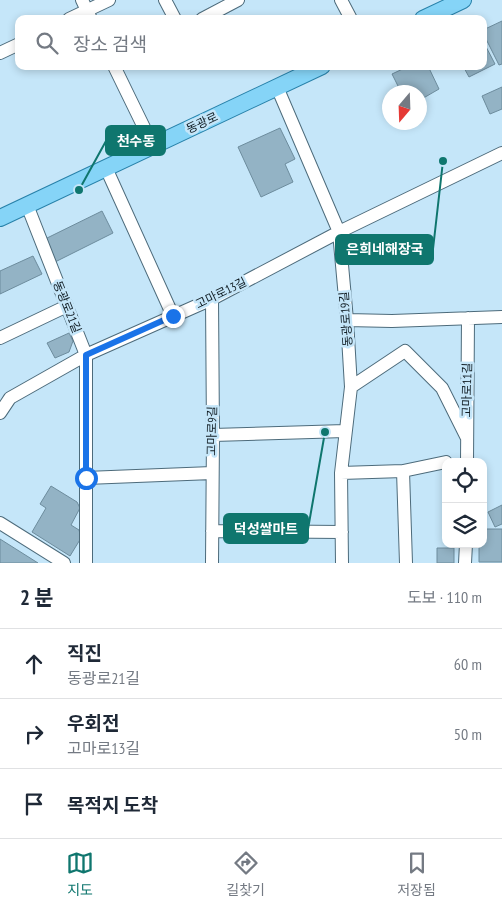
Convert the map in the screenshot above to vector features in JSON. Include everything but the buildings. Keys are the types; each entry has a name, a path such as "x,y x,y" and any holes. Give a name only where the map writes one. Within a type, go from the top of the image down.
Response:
{"main road":[{"path":"431,15 463,0"},
{"name":"동광로","path":"0,218 313,70"}],"street":[{"path":"86,10 109,0"},
{"path":"165,0 173,15"},
{"path":"210,15 238,0"},
{"path":"341,0 349,15"},
{"path":"0,53 15,46"},
{"path":"116,70 153,146"},
{"name":"동광로19길","path":"277,87 340,232 350,387 341,473 342,563"},
{"name":"고마로13길","path":"0,413 10,398 86,355 212,299 340,232 502,153"},
{"path":"106,168 173,316"},
{"name":"동광로21길","path":"27,205 86,355 86,563"},
{"name":"고마로9길","path":"212,299 212,563"},
{"path":"0,338 67,306"},
{"path":"347,320 392,321 502,317"},
{"name":"고마로11길","path":"467,458 468,318"},
{"path":"350,387 405,352 442,388 467,438"},
{"path":"213,435 345,431"},
{"path":"341,473 403,471 442,463"},
{"path":"403,471 406,563"},
{"path":"86,478 212,474"},
{"path":"0,523 64,563"},
{"path":"212,531 342,532"},
{"path":"465,563 466,548"}],"place":[{"name":"은희네해장국","path":"443,161"},
{"name":"천수동","path":"79,190"},
{"name":"덕성쌀마트","path":"325,432"}],"route":[{"path":"86,478 86,355 173,316"}]}
